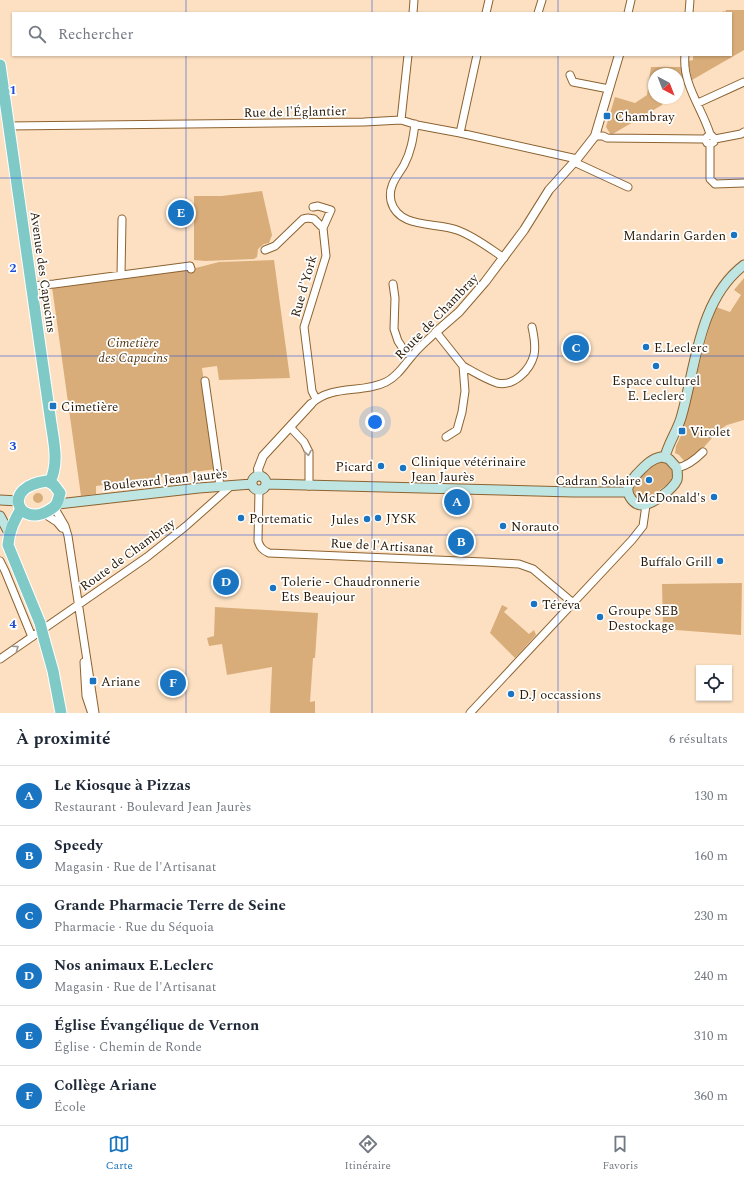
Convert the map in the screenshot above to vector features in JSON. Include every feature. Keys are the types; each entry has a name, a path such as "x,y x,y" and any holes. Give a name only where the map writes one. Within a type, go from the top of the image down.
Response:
{"main road":[{"name":"Avenue des Capucins","path":"0,65 32,286 55,460 54,473 50,482"},
{"path":"665,457 680,419 703,326 722,288 737,270 744,265"},
{"path":"665,457 673,462 677,468 678,476 673,486 655,500 646,505 637,504 632,501 628,492 631,481 653,459 665,457"},
{"path":"262,487 264,479 259,476 254,479 252,484 254,488 309,486 581,493 628,492"},
{"path":"11,556 16,530 21,522 38,514 57,501 57,488 50,482 42,482 24,488 18,496 19,505 9,534 8,545 11,556 40,624 53,671 61,713"},
{"name":"Boulevard Jean Jaurès","path":"57,501 77,502 80,500 252,484"},
{"path":"0,500 19,505 27,515 38,514"},
{"path":"0,516 9,534"}],"street":[{"path":"413,12 414,0"},
{"path":"486,12 489,0"},
{"path":"538,12 542,0"},
{"path":"628,12 631,0"},
{"path":"689,12 690,0"},
{"path":"401,120 408,56"},
{"path":"460,133 477,56"},
{"name":"Route de Chambray","path":"259,476 258,469 263,456 314,402 324,395 336,391 378,386 388,381 399,373 412,356 459,312 485,282 524,230 549,190 595,136 619,56"},
{"path":"685,56 684,62 687,80 707,124 710,139 710,179 715,184 744,183"},
{"path":"570,75 573,82 609,88"},
{"path":"698,103 744,82"},
{"name":"Rue de l'Églantier","path":"8,126 364,122 401,120 576,160 628,187"},
{"path":"415,124 411,150 392,185 390,196 393,207 401,216 411,222 456,229 472,237 504,258"},
{"path":"595,136 607,138 710,139 744,132"},
{"path":"265,250 275,246 303,219 314,219 323,228 331,210 318,206 313,207"},
{"path":"121,275 122,219"},
{"name":"Rue d'York","path":"314,402 304,327 326,256 323,228"},
{"path":"32,286 190,266 191,269"},
{"path":"393,284 395,298 394,329 402,348 412,356"},
{"path":"436,332 463,366 498,383 508,383 523,375 534,355 535,340 532,327"},
{"path":"446,437 457,430 462,412 465,391 463,366"},
{"path":"205,381 220,486"},
{"path":"290,427 304,442 309,452 309,486"},
{"path":"677,468 684,466 703,452"},
{"name":"Route de Chambray","path":"0,658 147,557 186,526 232,485"},
{"name":"Rue de l'Artisanat","path":"262,487 258,541 260,547 269,553 519,564 533,569 573,603"},
{"path":"57,501 68,536 95,713"},
{"path":"470,713 643,526 646,505"},
{"path":"38,514 57,522 68,536"},
{"path":"0,561 32,637"},
{"path":"84,648 86,696 91,713"}],"green space":[{"path":"726,10 744,10 744,50 692,80 688,61 693,60 693,56 732,56 732,12 725,12"},
{"path":"681,67 681,68 651,68"},
{"path":"648,88 648,104 662,105 611,135 606,127 615,97 635,103 647,95"},
{"path":"262,191 272,235 269,243 264,244 258,249 257,257 254,259 194,260 194,196 222,196"},
{"name":"Cimetière des Capucins","path":"274,260 290,378 219,380 217,366 202,368 216,469 96,486 96,494 81,496 52,287 185,268 188,270 219,262"},
{"path":"744,278 744,420 727,425 718,431 698,454 685,462 675,453 676,446 684,429 682,428 712,317 716,307 730,312 741,295 734,290"},
{"path":"660,462 666,463 672,471 670,482 645,501 640,501 635,496 633,491 638,479 643,473"},
{"path":"36,493 40,493 42,494 42,502 36,503 33,500 33,496"},
{"path":"742,583 741,635 663,629 662,584"},
{"path":"502,605 508,608 504,612 529,634 534,630 536,635 515,658 490,633"},
{"path":"215,607 318,613 310,702 315,701 315,713 270,713 272,667 227,675 222,644 209,646 207,638 214,636"}],"place":[{"name":"Chambray","path":"607,116"},
{"name":"Église Évangélique de Vernon","path":"181,213"},
{"name":"Mandarin Garden","path":"734,235"},
{"name":"E.Leclerc","path":"646,347"},
{"name":"Grande Pharmacie Terre de Seine","path":"576,348"},
{"name":"Espace culturel E. Leclerc","path":"656,366"},
{"name":"Cimetière","path":"53,406"},
{"name":"Virolet","path":"682,431"},
{"name":"Picard","path":"381,466"},
{"name":"Clinique vétérinaire Jean Jaurès","path":"403,468"},
{"name":"Cadran Solaire","path":"649,480"},
{"name":"McDonald's","path":"714,497"},
{"name":"Le Kiosque à Pizzas","path":"457,502"},
{"name":"Portematic","path":"241,518"},
{"name":"JYSK","path":"378,518"},
{"name":"Jules","path":"367,519"},
{"name":"Norauto","path":"503,526"},
{"name":"Speedy","path":"461,542"},
{"name":"Buffalo Grill","path":"720,561"},
{"name":"Nos animaux E.Leclerc","path":"226,582"},
{"name":"Tolerie - Chaudronnerie Ets Beaujour","path":"273,588"},
{"name":"Téréva","path":"534,604"},
{"name":"Groupe SEB Destockage","path":"600,617"},
{"name":"Ariane","path":"93,681"},
{"name":"Collège Ariane","path":"173,683"},
{"name":"D.J occassions","path":"511,694"}]}
